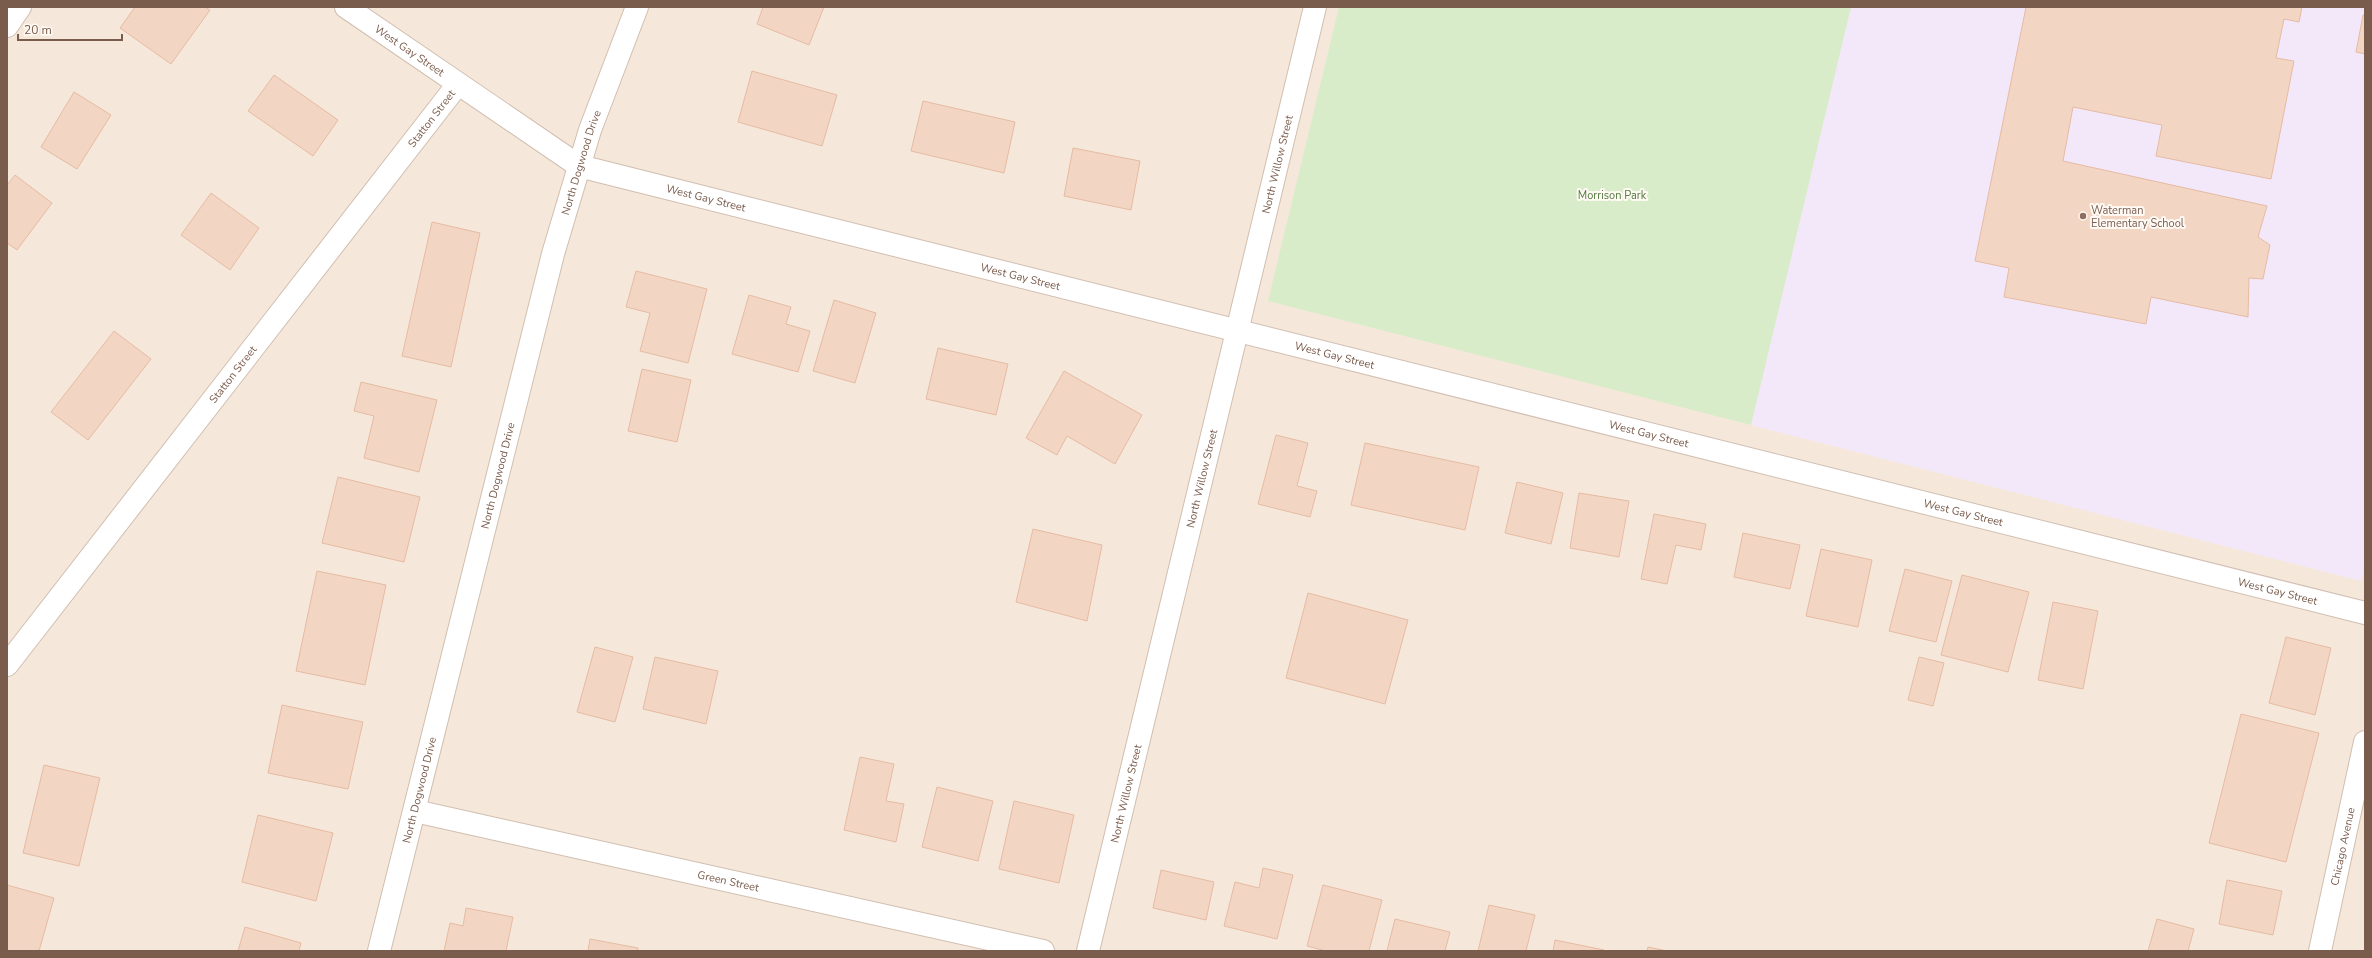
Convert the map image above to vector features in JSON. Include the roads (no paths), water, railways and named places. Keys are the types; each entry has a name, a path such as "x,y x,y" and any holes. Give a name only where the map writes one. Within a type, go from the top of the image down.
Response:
{"street":[{"path":"7,26 20,7"},
{"name":"West Gay Street","path":"346,7 579,166 1236,332 2365,613"},
{"name":"North Dogwood Drive","path":"379,951 529,348 590,130 637,7"},
{"name":"North Willow Street","path":"1088,951 1315,7"},
{"name":"Statton Street","path":"7,665 458,84"},
{"name":"Chicago Avenue","path":"2320,951 2365,742"},
{"name":"Green Street","path":"415,811 1043,951"}],"place":[{"name":"Waterman Elementary School","path":"2083,216"}],"park label":[{"name":"Morrison Park","path":"1612,195"}]}
